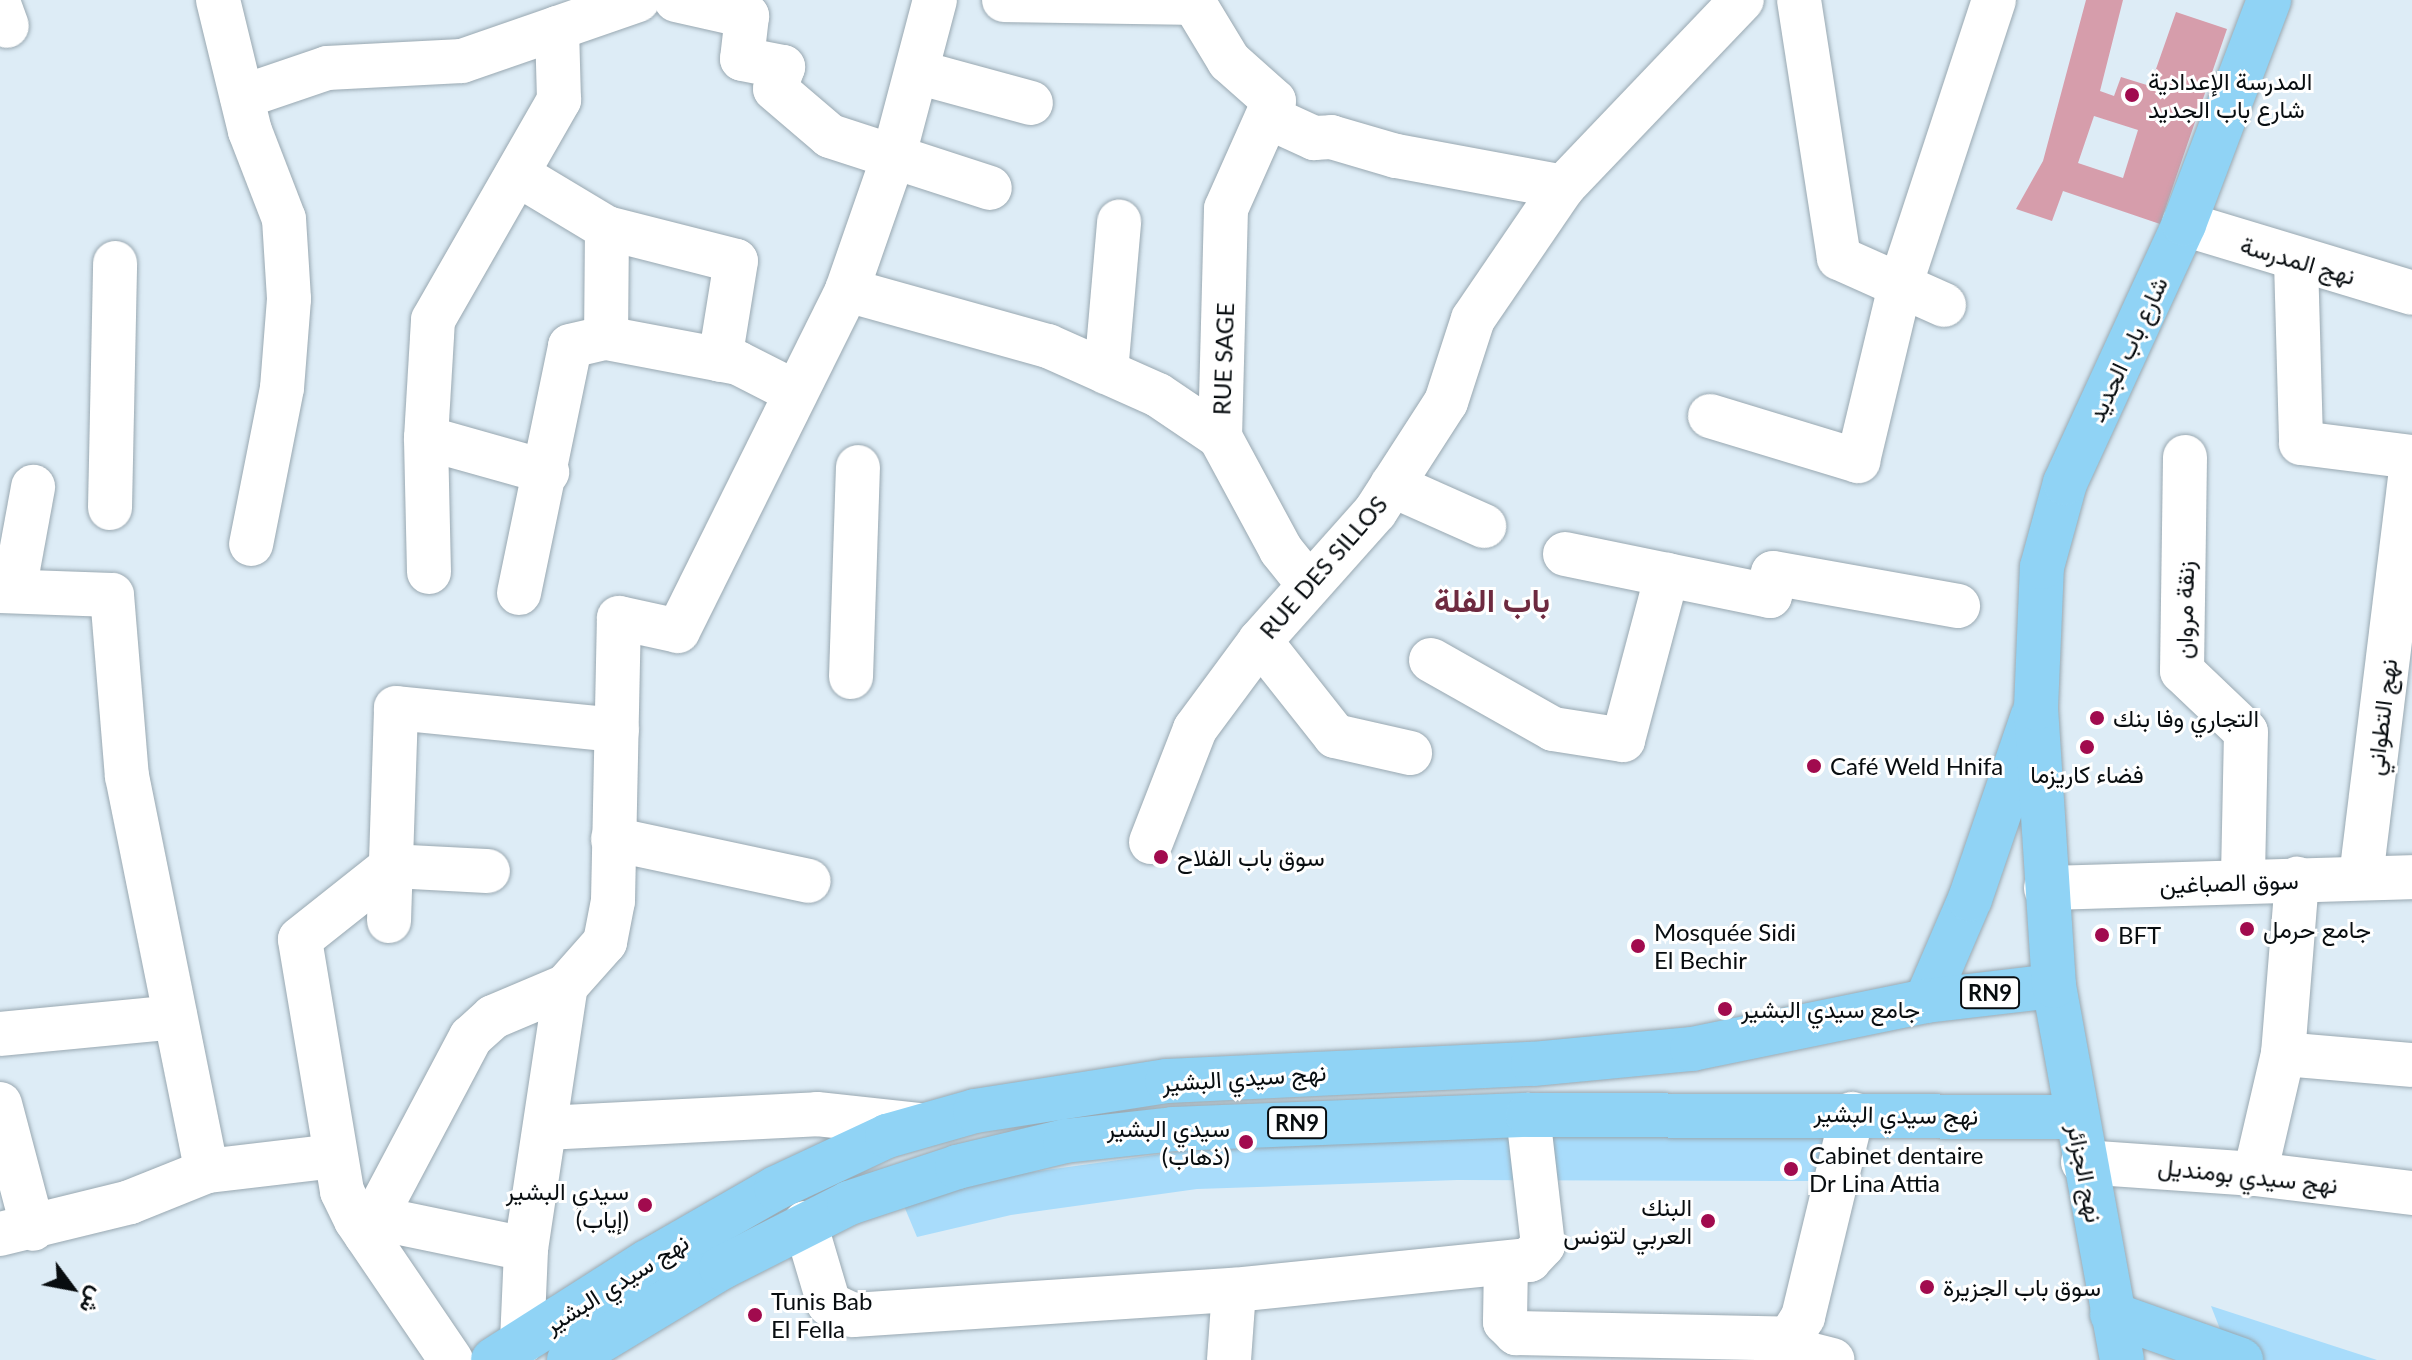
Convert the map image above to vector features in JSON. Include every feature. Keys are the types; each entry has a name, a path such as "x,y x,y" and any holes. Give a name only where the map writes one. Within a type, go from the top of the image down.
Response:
{"main road":[{"name":"شارع باب الجديد","path":"2054,986 2036,708 2042,567 2057,503 2184,224 2269,0"},
{"name":"شارع باب الجديد","path":"1926,1001 1970,899 2007,779 2036,708"},
{"name":"نهج سيدي البشير","path":"507,1351 728,1214 821,1166 920,1125 1036,1099 1167,1081 1676,1051 1740,1043 1926,1001 2054,986"},
{"name":"نهج الجزائر","path":"2054,986 2083,1162 2122,1360"},
{"path":"1167,1081 1173,1129"},
{"name":"نهج سيدي البشير","path":"578,1357 805,1223 849,1203 957,1167 1065,1141 1173,1129 1528,1115 2075,1117"},
{"path":"2112,1314 2241,1360"}],"street":[{"path":"218,0 242,97 284,219 289,299 282,388 251,544"},
{"path":"242,97 327,68 462,61 638,0"},
{"path":"676,0 747,16 742,59 783,67 775,89 830,136 990,188"},
{"path":"507,1351 526,1249 566,986 609,930 619,618 678,631 793,391 847,290 894,155 935,0"},
{"path":"1004,0 1194,3 1229,61 1274,101 1268,117 1314,138 1331,137 1396,156 1563,187"},
{"name":"RUE DES SILLOS","path":"1151,842 1195,729 1260,641 1392,485 1446,402 1473,319 1563,187 1742,0"},
{"path":"1799,0 1839,258 1944,305"},
{"path":"1710,416 1858,461 1900,286 1994,0"},
{"path":"429,572 426,438 433,320 559,100 557,28"},
{"path":"917,72 1031,103"},
{"name":"RUE SAGE","path":"1268,117 1226,209 1220,437 1281,550 1309,585"},
{"path":"517,174 607,228 736,261 720,360"},
{"path":"1106,372 1119,222"},
{"name":"نهج المدرسة","path":"2184,224 2296,261 2412,293"},
{"path":"606,338 607,228"},
{"name":"نهج التطواني","path":"2296,261 2301,443 2412,459 2361,877"},
{"path":"110,508 115,263"},
{"path":"847,290 1048,346 1158,395 1220,437"},
{"path":"519,593 547,472 570,346 606,338 738,363 793,391"},
{"path":"426,438 547,472"},
{"name":"زنقة مروان","path":"2185,457 2182,671 2246,732 2243,881"},
{"path":"851,677 858,467"},
{"path":"1392,485 1484,526"},
{"path":"33,487 7,591 112,595 127,776 207,1171"},
{"path":"1565,554 1770,596 1773,573 1958,606"},
{"path":"1431,660 1553,729 1623,740 1667,575"},
{"path":"1260,641 1335,736 1410,753"},
{"path":"389,921 396,708 617,730"},
{"path":"613,839 809,881"},
{"path":"451,1360 371,1227 350,1210 335,1156 300,939 392,866 488,871"},
{"name":"سوق الصباغين","path":"2046,888 2412,877"},
{"path":"2255,1174 2283,1054 2297,879"},
{"path":"371,1227 471,1037 493,1017 566,986"},
{"path":"0,1034 175,1017"},
{"path":"2283,1054 2412,1065"},
{"path":"0,1104 16,1232 130,1202 207,1171 335,1156"},
{"path":"545,1128 817,1114 920,1125"},
{"path":"1785,1349 1813,1280 1852,1114"},
{"path":"805,1223 829,1304 847,1314 1234,1290 1534,1259 1542,1249 1528,1115"},
{"name":"نهج سيدي بومنديل","path":"2083,1162 2255,1174 2412,1193"},
{"path":"371,1227 526,1249"},
{"path":"1506,1263 1505,1322 1516,1333 1785,1349 1832,1360"},
{"path":"1229,1360 1234,1290"}],"shaded area":[{"path":"1463,1137 1826,1137 1823,1181 1457,1180 1197,1189 1011,1215 917,1237 904,1206 996,1177 1190,1150"},
{"path":"2211,1306 2377,1360 2232,1360"}],"building":[{"name":"المدرسة الإعدادية شارع باب الجديد","path":"2086,0 2123,0 2100,91 2114,96 2121,77 2150,86 2176,12 2227,29 2160,224 2063,191 2052,221 2016,209 2043,161","holes":["2094,116 2138,130 2123,178 2078,163"]}],"place":[{"name":"المدرسة الإعدادية شارع باب الجديد","path":"2132,95"},
{"name":"التجاري وفا بنك","path":"2097,718"},
{"name":"فضاء كاريزما","path":"2087,747"},
{"name":"Café Weld Hnifa","path":"1814,766"},
{"name":"سوق باب الفلاح","path":"1161,857"},
{"name":"جامع حرمل","path":"2247,929"},
{"name":"BFT","path":"2102,935"},
{"name":"Mosquée Sidi El Bechir","path":"1638,946"},
{"name":"جامع سيدي البشير","path":"1725,1009"},
{"name":"سيدي البشير (ذهاب)","path":"1246,1142"},
{"name":"Cabinet dentaire Dr Lina Attia","path":"1791,1169"},
{"name":"سيدي البشير (إياب)","path":"645,1205"},
{"name":"البنك العربي لتونس","path":"1708,1221"},
{"name":"سوق باب الجزيرة","path":"1927,1287"},
{"name":"Tunis Bab El Fella","path":"755,1315"}],"district":[{"name":"باب الفلة","path":"1492,600"}]}
